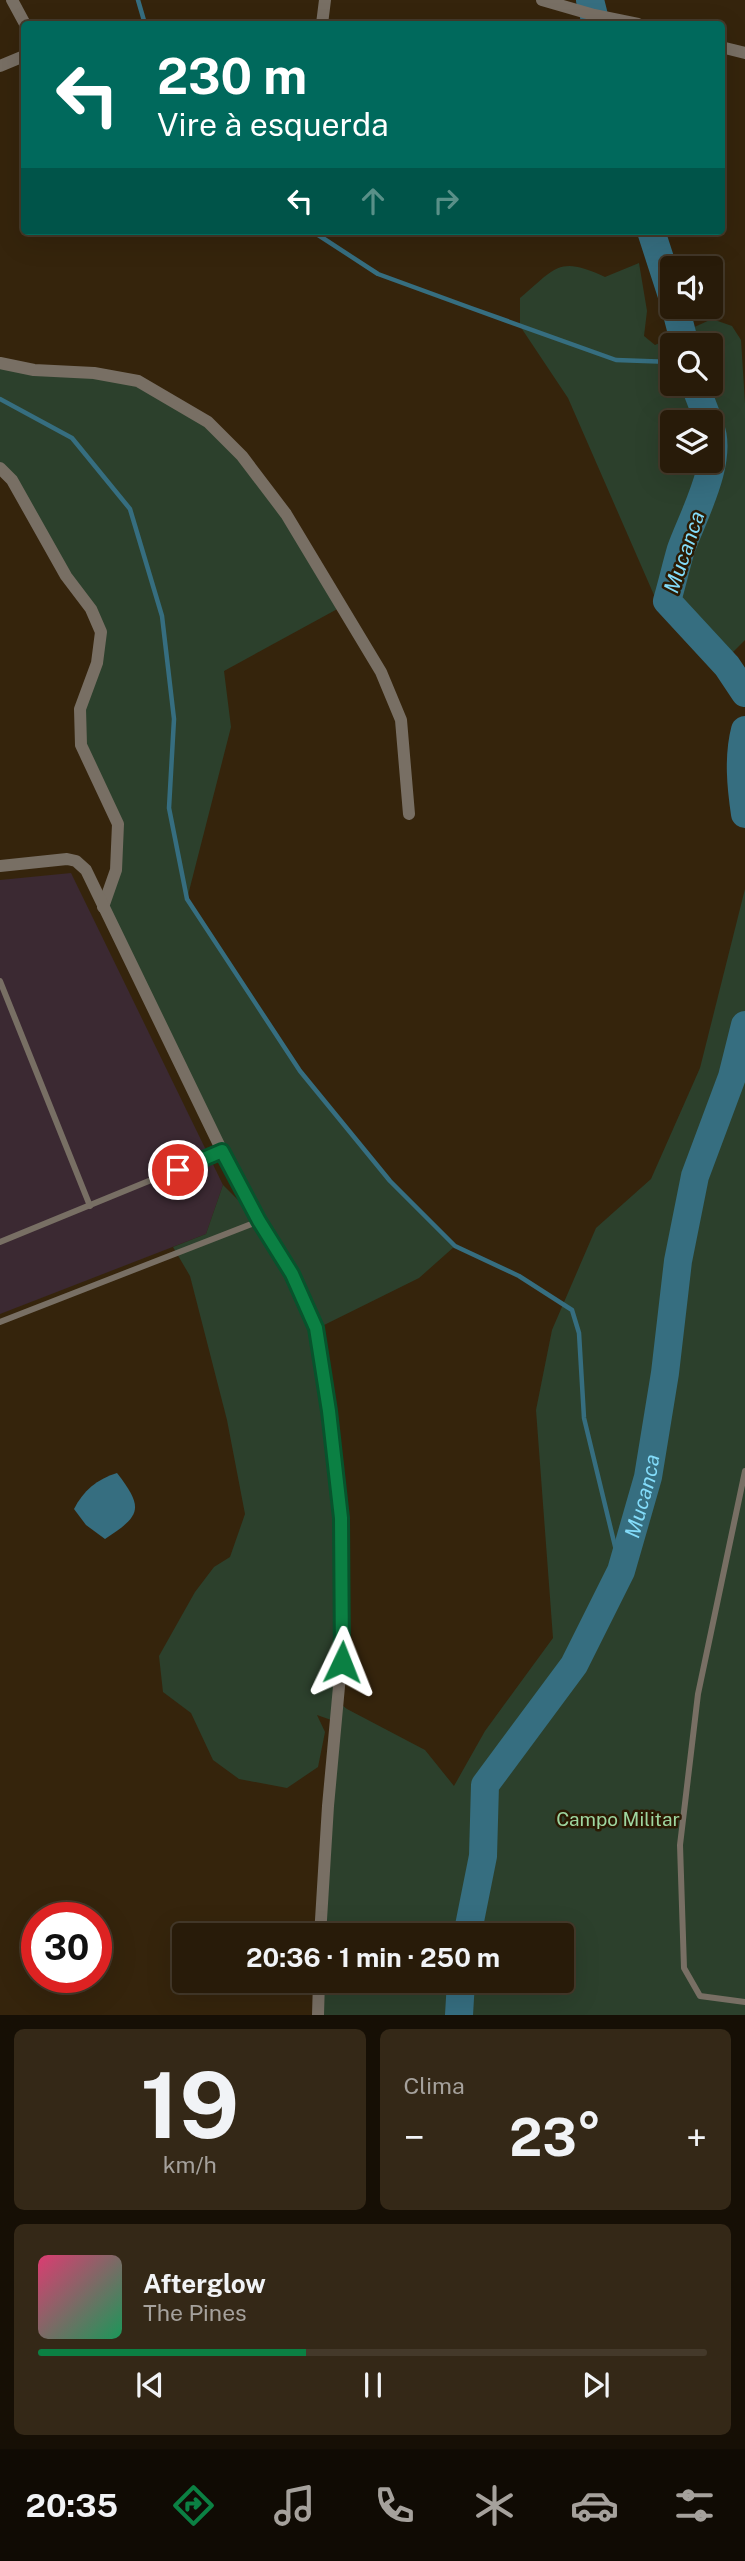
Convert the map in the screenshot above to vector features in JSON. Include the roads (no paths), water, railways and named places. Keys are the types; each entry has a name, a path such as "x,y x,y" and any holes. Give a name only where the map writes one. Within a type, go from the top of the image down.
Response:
{"street":[{"path":"12,0 23,21"},
{"path":"322,21 325,0"},
{"path":"542,0 623,21"},
{"path":"725,48 745,53"},
{"path":"0,66 21,57"},
{"path":"0,363 34,370 94,373 138,381 208,422 242,456 286,514 382,672 401,720 409,814"},
{"path":"0,468 12,480 66,576 91,609 101,632 97,663 80,709 82,745 118,824 116,870 103,907"},
{"path":"0,866 66,859 76,861 86,870 222,1151 259,1221 292,1274 316,1328 341,1518 343,1643 321,1923"},
{"path":"318,2015 319,1993"}],"lane":[{"path":"0,981 90,1206"},
{"path":"0,1242 222,1151"},
{"path":"0,1322 259,1221"},
{"path":"745,1471 698,1694 680,1845 684,1968 700,1996 745,2002"}],"water":[{"path":"117,1473 132,1495 135,1511 126,1524 105,1539 86,1525 74,1509 91,1486"}],"waterway":[{"path":"138,0 144,21"},
{"name":"Mucanca","path":"590,0 595,21"},
{"path":"318,235 378,274 616,360 660,362"},
{"name":"Mucanca","path":"652,235 660,259"},
{"name":"Mucanca","path":"678,319 682,333"},
{"name":"Mucanca","path":"699,396 704,410"},
{"path":"0,399 72,438 130,509 162,616 174,719 169,808 187,899 300,1071 390,1181 455,1246 519,1276 572,1310 579,1333 584,1418 621,1571"},
{"name":"Mucanca","path":"709,473 681,549 667,601 727,666 745,693"},
{"name":"Mucanca","path":"745,730 741,761 745,814"},
{"name":"Mucanca","path":"470,1923 483,1856 485,1785 574,1665 621,1571 648,1477 665,1373 678,1261 695,1176 732,1077 745,1025"},
{"name":"Mucanca","path":"459,2015 460,1993"}],"park label":[{"name":"Campo Militar","path":"618,1819"}]}
